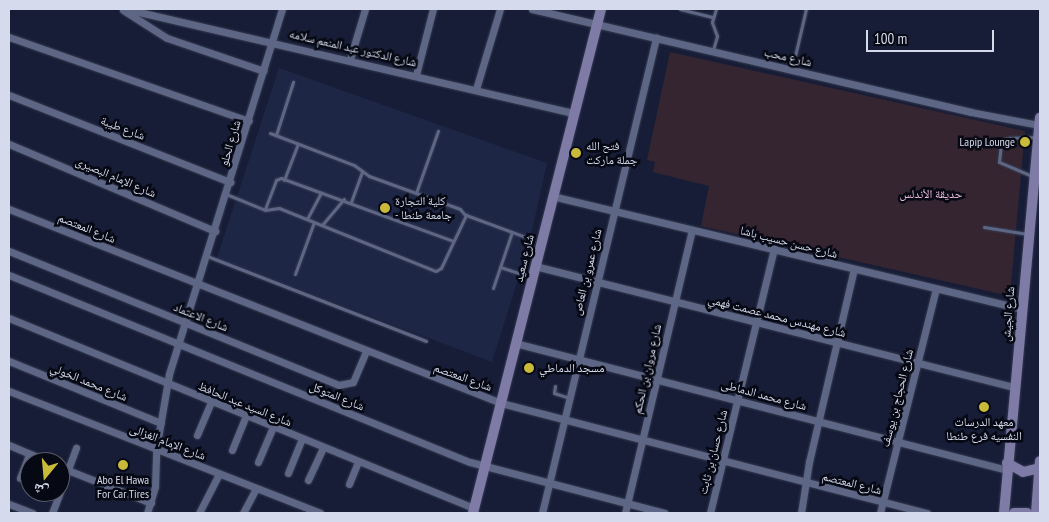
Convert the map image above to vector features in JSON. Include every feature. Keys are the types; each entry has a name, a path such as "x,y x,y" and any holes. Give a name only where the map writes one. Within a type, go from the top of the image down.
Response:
{"street":[{"path":"122,9 166,38 264,71"},
{"name":"شارع الدكتور عبد المنعم سلامه","path":"126,9 150,12 573,113"},
{"name":"شارع الحلو","path":"147,513 151,504 156,450 167,384 282,9"},
{"path":"350,59 365,9"},
{"path":"416,75 434,9"},
{"path":"476,89 500,9"},
{"name":"شارع محب","path":"532,9 792,69 1040,121"},
{"name":"شارع سعيد","path":"474,511 552,196 601,9"},
{"path":"9,37 249,121"},
{"name":"شارع عمرو بن العاص","path":"542,513 656,37"},
{"name":"شارع طيبة","path":"9,95 230,182"},
{"name":"شارع الجيش","path":"1004,513 1028,234 1040,121"},
{"name":"شارع الإمام البصيرى","path":"9,144 215,231"},
{"name":"شارع حسن حسيب باشا","path":"552,196 1022,309"},
{"name":"شارع المعتصم","path":"9,209 501,403 722,462 927,513"},
{"name":"شارع مروان بن الحكم","path":"625,513 692,230"},
{"name":"شارع حسان بن ثابت","path":"710,513 774,250"},
{"name":"شارع الاعتماد","path":"9,251 341,386 354,380 366,351"},
{"name":"شارع مهندس محمد عصمت فهمي","path":"535,266 1014,387"},
{"path":"801,513 819,422 854,269"},
{"name":"شارع المتوكل","path":"9,275 485,467 664,513"},
{"name":"شارع الحجاج بن يوسف","path":"880,513 936,289"},
{"name":"شارع السيد عبد الحافظ","path":"9,318 474,511"},
{"name":"شارع محمد الدماطى","path":"516,343 898,442 1007,467"},
{"name":"شارع محمد الخولي","path":"9,361 161,423"},
{"name":"شارع الإمام الغزالى","path":"9,391 256,488 305,510 320,513"},
{"path":"197,435 211,402"},
{"path":"232,450 246,416"},
{"path":"258,462 273,427"},
{"path":"288,473 302,439"},
{"path":"9,445 25,452"},
{"path":"70,464 76,448"},
{"path":"308,480 323,448"},
{"path":"349,484 358,462"},
{"path":"1036,513 1040,462"},
{"path":"1007,467 1023,472 1040,468"},
{"path":"70,471 151,504"},
{"path":"199,513 219,474"},
{"path":"243,513 256,488"},
{"path":"9,504 32,513"},
{"path":"1014,513 1027,513"}],"lane":[{"path":"680,9 713,17"},
{"path":"713,51 717,36 713,17 716,9"},
{"path":"792,69 806,9"},
{"path":"276,135 293,82"},
{"path":"416,193 438,130"},
{"path":"270,133 460,209 466,215 523,236"},
{"path":"1035,179 999,162 1001,142 1007,138 1038,137"},
{"path":"284,180 298,144"},
{"path":"351,202 362,171"},
{"path":"265,210 276,180 284,180 344,199 452,241"},
{"path":"307,219 321,193"},
{"path":"226,194 265,210 279,208 436,271 441,268 452,241 466,215"},
{"path":"322,225 344,199"},
{"path":"295,274 314,222"},
{"path":"984,227 1028,234"},
{"path":"494,288 512,232"},
{"path":"207,256 426,341"},
{"path":"500,267 532,277"},
{"path":"555,386 554,393 569,398"}],"shaded area":[{"name":"كلية التجارة - جامعة طنطا","path":"279,68 547,163 529,244 492,362 217,258"}],"green space":[{"name":"حديقة الأندلس","path":"670,52 1025,131 1010,296 701,226 709,186 653,172 655,162 647,160"}],"place":[{"name":"Lapip Lounge","path":"1025,142"},
{"name":"فتح الله جملة ماركت","path":"576,153"},
{"name":"كلية التجارة - جامعة طنطا","path":"385,208"},
{"name":"مسجد الدماطي","path":"529,368"},
{"name":"معهد الدرسات النفسيه فرع طنطا","path":"984,407"},
{"name":"Abo El Hawa For Car Tires","path":"123,465"}]}
